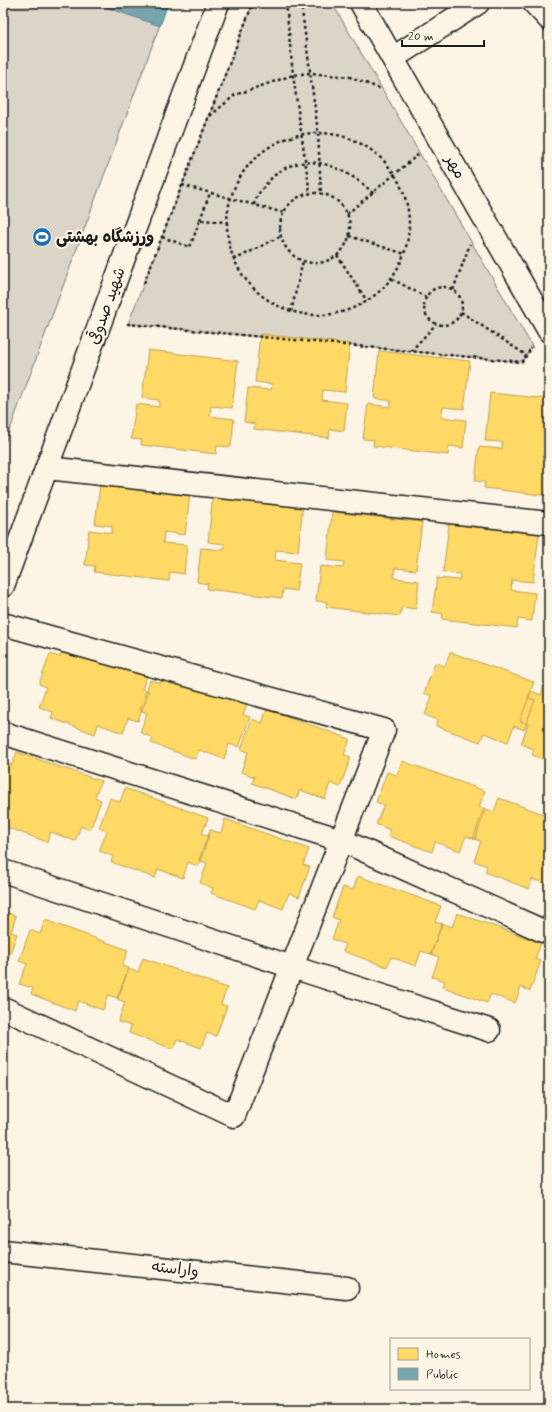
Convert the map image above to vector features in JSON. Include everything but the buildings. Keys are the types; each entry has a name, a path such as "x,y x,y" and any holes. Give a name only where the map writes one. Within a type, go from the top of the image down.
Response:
{"street":[{"name":"شهید صدوقی","path":"3,586 218,3"},
{"name":"مهر","path":"362,3 549,331"},
{"path":"393,58 478,3"},
{"path":"534,3 549,19"},
{"path":"46,468 549,523"},
{"path":"3,624 384,730 234,1116 3,1008"},
{"path":"3,733 341,840 543,931"},
{"path":"3,871 292,968 488,1030"},
{"name":"واراسته","path":"3,1251 347,1288"}],"path":[{"path":"142,288 253,3"},
{"path":"286,3 293,75 310,194"},
{"path":"301,3 318,132 321,194"},
{"path":"208,117 235,95 293,75 310,74 350,77 383,90 379,84"},
{"path":"318,132 348,137 374,151 395,174 407,199 410,227 406,254 392,279 367,301 347,311 319,316 292,312 270,302 251,287 237,268 229,246 226,222 230,199 240,176 257,156 278,142 302,134 318,132"},
{"path":"416,147 424,160"},
{"path":"347,214 420,153"},
{"path":"254,205 256,197 273,176 290,165 306,162 320,162 344,171 360,180 373,193"},
{"path":"182,185 284,213"},
{"path":"162,237 190,247 210,193"},
{"path":"310,194 321,194 332,198 341,205 347,214 350,225 349,236 337,255 326,261 315,263 303,261 293,256 285,247 281,236 280,224 284,213 291,203 300,197 310,194"},
{"path":"200,220 226,222"},
{"path":"234,260 281,236"},
{"path":"349,236 406,254"},
{"path":"453,290 471,242 475,248"},
{"path":"337,255 367,301"},
{"path":"292,312 303,261"},
{"path":"392,279 426,297"},
{"path":"441,287 453,290 461,300 461,312 454,322 442,326 430,321 424,310 426,297 441,287"},
{"path":"461,312 526,356"},
{"path":"131,317 128,324 522,362 532,346"},
{"path":"411,351 436,324"}],"shaded area":[{"name":"ورزشگاه بهشتی","path":"3,3 168,3 3,448"},
{"path":"253,3 332,3 532,346 522,362 128,324"}],"place":[{"name":"ورزشگاه بهشتی","path":"42,237"}]}
